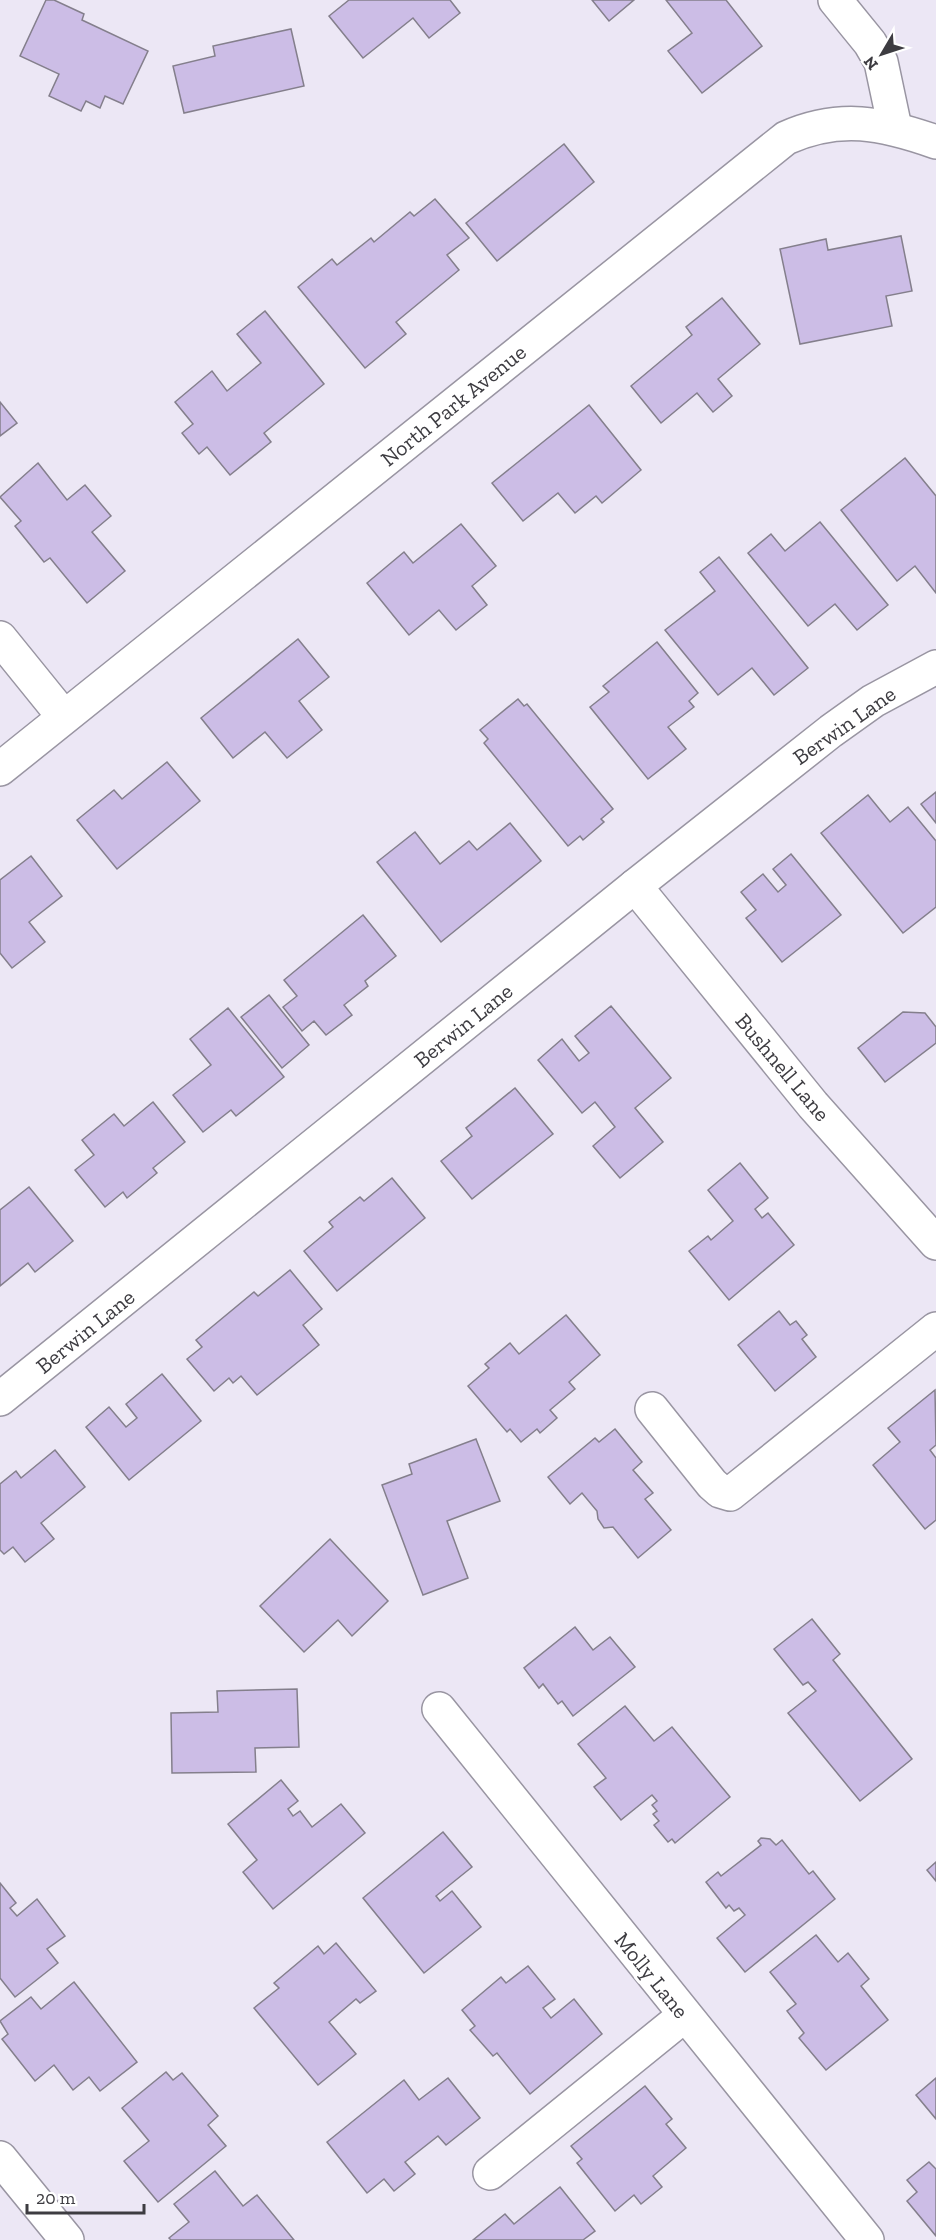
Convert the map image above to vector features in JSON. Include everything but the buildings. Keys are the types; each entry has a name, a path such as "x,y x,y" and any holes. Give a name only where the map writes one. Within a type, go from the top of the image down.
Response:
{"street":[{"path":"835,0 870,43 881,62 895,128"},
{"name":"North Park Avenue","path":"0,769 786,138 809,128 851,122 895,128 936,142"},
{"path":"0,638 64,717"},
{"name":"Berwin Lane","path":"0,1399 635,886 839,725 873,701 936,667"},
{"name":"Bushnell Lane","path":"635,886 813,1105 936,1244"},
{"path":"652,1409 712,1484 720,1491 730,1494 936,1329"},
{"name":"Molly Lane","path":"439,1709 867,2240"},
{"path":"490,2173 685,2015"},
{"path":"0,2158 67,2240"}]}
